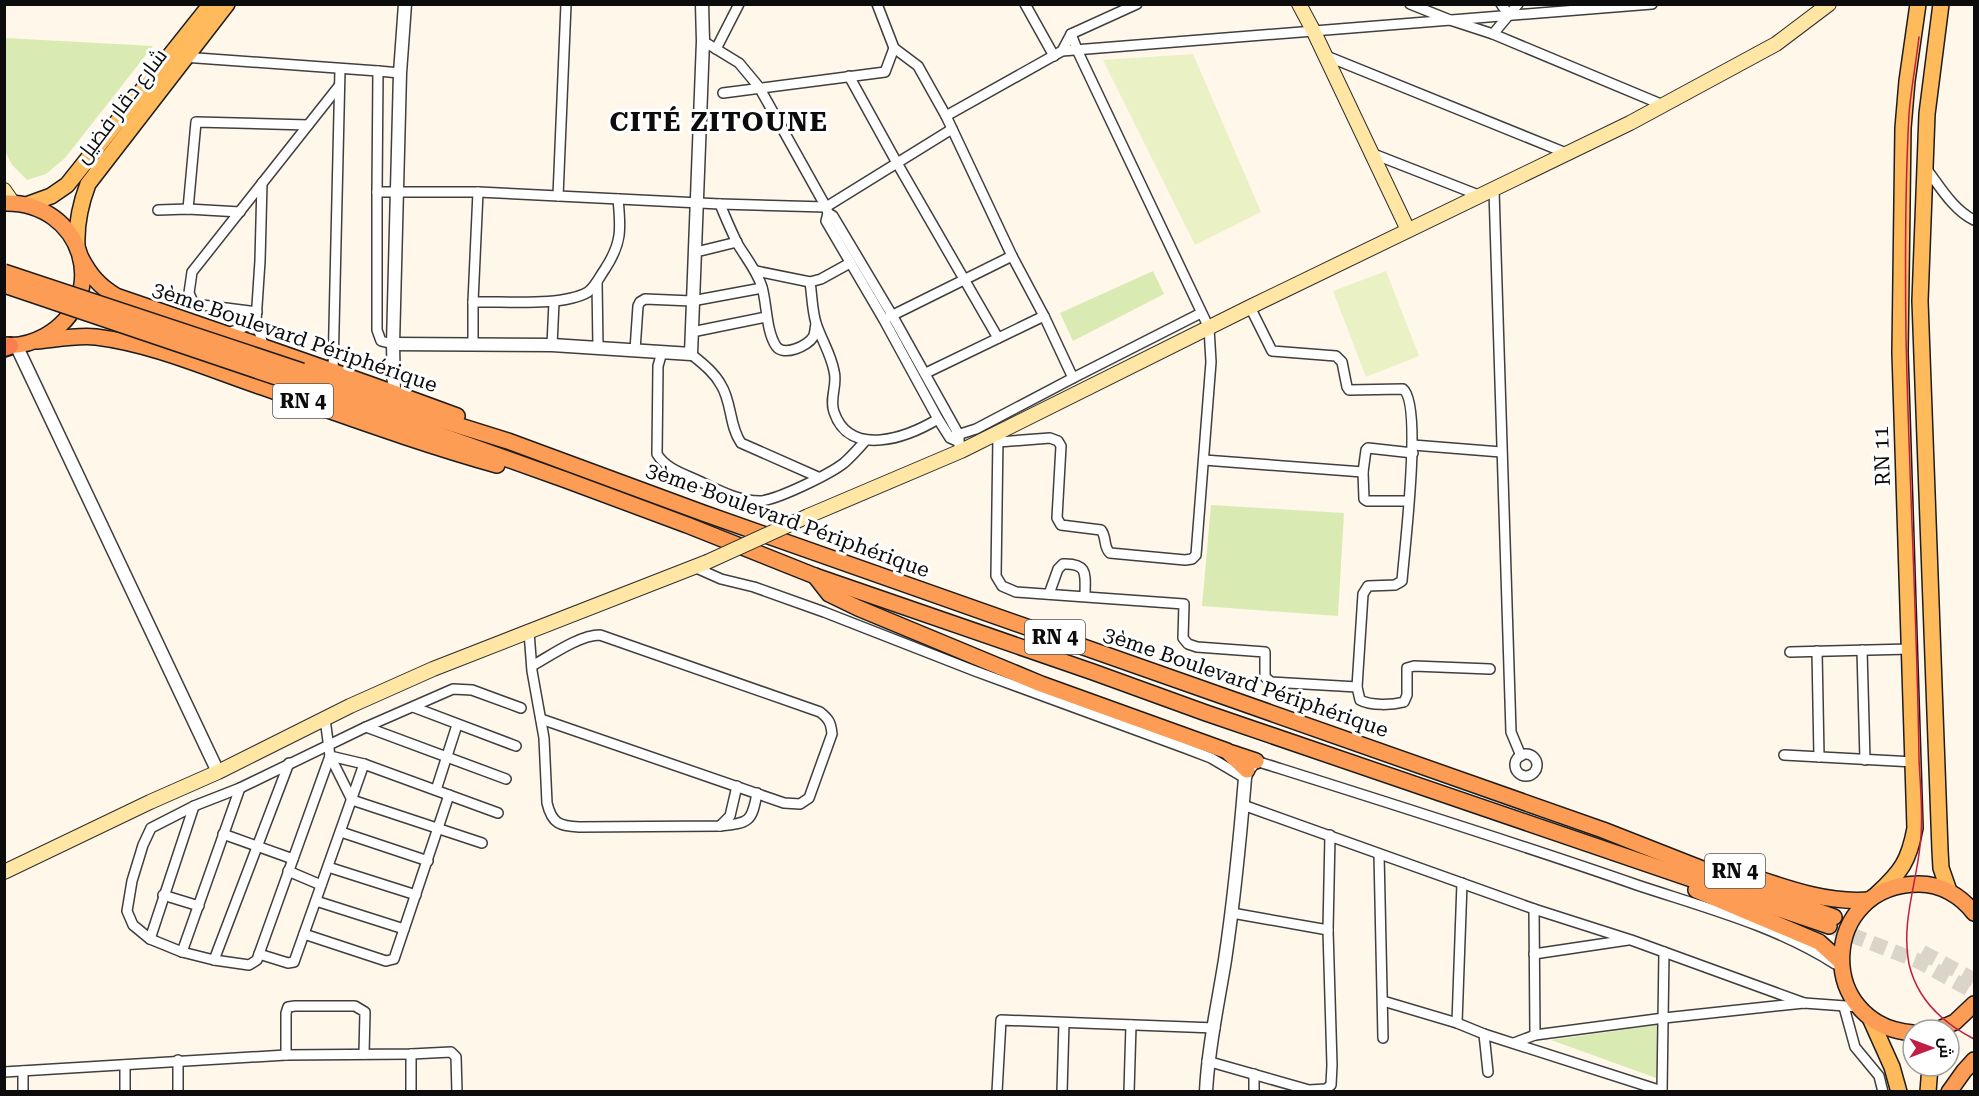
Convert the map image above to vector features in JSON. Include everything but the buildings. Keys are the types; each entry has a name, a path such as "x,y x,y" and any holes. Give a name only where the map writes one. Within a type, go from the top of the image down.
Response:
{"highway":[{"name":"3ème Boulevard Périphérique","path":"7,198 38,207 64,225 87,271 102,288 116,296 228,333 264,348 466,419 508,441"},
{"path":"37,341 54,331 71,313 83,278 79,252"},
{"path":"4,272 299,378"},
{"path":"4,285 299,378"},
{"name":"3ème Boulevard Périphérique","path":"9,346 74,337 95,337 125,342 478,460 527,473 566,480"},
{"name":"3ème Boulevard Périphérique","path":"299,378 508,441 714,517 1603,830 1831,922 1651,866 815,576 299,378"},
{"path":"815,576 829,594 920,635 1041,684 1227,751 1249,770"},
{"name":"RN 4","path":"1603,830 1815,896 1849,902 1873,897"},
{"name":"RN 4","path":"1651,866 1677,881 1819,942 1842,966"},
{"path":"1677,881 1715,909"},
{"path":"1901,1032 1885,1027 1851,1007 1850,994 1842,966 1841,948 1850,921 1873,897 1890,888 1915,884 1931,885 1954,894 1974,913"},
{"path":"1954,894 1974,893"},
{"path":"1958,1018 1974,1004"},
{"path":"1949,1092 1974,1060"}],"main road":[{"name":"شارع دقار فضيل","path":"79,252 78,214 88,184 178,57 211,4"},
{"name":"شارع دقار فضيل","path":"28,204 51,195 67,185 227,4"},
{"path":"1299,4 1408,230"},
{"path":"4,872 433,669 700,564 808,516 957,441 998,437 1250,307 1630,123 1776,44 1829,4"},
{"name":"RN 11","path":"1873,897 1897,876 1906,862 1915,828 1900,353 1903,128 1918,4"},
{"name":"RN 11","path":"1941,4 1933,52 1923,165 1920,301 1941,868 1954,894"},
{"path":"1870,1018 1892,1067 1899,1092"}],"street":[{"path":"394,393 393,344 400,73 405,4"},
{"path":"558,195 566,4"},
{"path":"691,354 703,41 702,4"},
{"path":"716,49 739,4"},
{"path":"878,4 894,48 918,66 946,116 1073,378"},
{"path":"1024,4 1058,54"},
{"path":"1058,54 1071,34 1137,4"},
{"path":"1410,4 1493,34 1663,105"},
{"path":"1502,4 1509,15"},
{"path":"1493,34 1518,4"},
{"path":"946,116 1058,54 1652,4"},
{"path":"1071,34 1209,328 1211,362 1196,555 1192,559 1185,560 1115,554 1108,551 1104,533 1101,530 1061,525 1057,518 1061,446 1058,441 1050,438 998,437 996,576 1002,586 1016,592 1184,604 1183,638 1188,644 1197,647 1265,652 1265,678 1271,682 1357,687"},
{"path":"703,41 739,63 759,87 888,317 938,419 957,441"},
{"path":"723,93 885,72 894,48"},
{"path":"1323,55 1566,153"},
{"path":"178,57 400,73"},
{"path":"333,371 340,69"},
{"path":"378,71 377,330 381,341 393,344 552,345 691,354 722,385 735,433 741,443 818,477"},
{"path":"849,76 998,338"},
{"path":"256,316 193,302 190,299 192,272 339,86"},
{"path":"188,209 196,122 308,125"},
{"path":"378,192 558,195 827,210 952,129"},
{"path":"1371,153 1487,193 1501,452 1511,732 1521,756"},
{"path":"1923,165 1955,205 1966,216 1974,220"},
{"path":"262,183 256,316 264,348"},
{"path":"473,344 478,192"},
{"path":"473,302 554,302 589,291 612,258 621,231 618,199"},
{"path":"720,204 737,243 756,271 762,288 766,317 776,346 780,350 795,349 805,344 813,337 816,324"},
{"path":"158,210 240,212"},
{"path":"827,210 826,221 850,262 926,373 957,441"},
{"path":"696,252 737,243"},
{"path":"888,317 1012,256"},
{"path":"756,271 810,282 821,279 850,262"},
{"path":"597,282 598,348"},
{"path":"810,282 816,324 835,374 834,412 841,428 849,434 866,440 910,434 938,419"},
{"path":"635,350 636,316 640,302 645,299 692,301 762,288"},
{"path":"552,345 554,302"},
{"path":"1250,307 1272,351 1336,356 1342,362 1349,390 1403,389 1407,391 1413,449 1402,581 1395,585 1368,586 1363,594 1357,687 1360,700 1365,703 1404,702 1407,695 1407,668 1414,666 1490,669"},
{"path":"957,441 1073,378 1201,313"},
{"path":"228,333 238,331 256,316"},
{"path":"926,373 1044,316"},
{"path":"692,332 766,317"},
{"path":"9,346 218,772"},
{"path":"662,352 658,366 657,454 661,461 674,470 724,493 750,500 772,499 842,465 866,440"},
{"path":"1408,501 1367,501 1364,499 1363,472 1368,448 1501,452"},
{"path":"1204,460 1363,472"},
{"path":"700,564 721,579 754,587 824,612 975,671 1211,758 1482,832 1715,909 1816,952 1842,966"},
{"path":"1049,594 1058,569 1063,564 1075,564 1085,573 1085,596"},
{"path":"529,632 541,719 547,803 549,813 556,822 563,826 579,827 720,826 743,823 750,819 753,813 757,793"},
{"path":"532,666 589,636 600,635 820,712 828,718 832,734 809,798 800,804 784,803 541,719"},
{"path":"1790,652 1910,649"},
{"path":"1862,650 1865,760"},
{"path":"1817,651 1819,757"},
{"path":"329,751 256,960 249,966 182,952 150,939 133,925 127,911 132,881 142,846 151,828 289,763 329,751 366,727 453,689 472,690 521,708"},
{"path":"413,707 516,746"},
{"path":"325,719 329,751 352,800 482,843"},
{"path":"436,790 457,725"},
{"path":"366,727 506,779"},
{"path":"329,751 498,813"},
{"path":"1784,755 1914,762"},
{"path":"214,960 289,763"},
{"path":"259,954 293,963 364,764"},
{"path":"1206,1092 1207,1061 1215,1028 1232,913 1242,805 1249,770"},
{"path":"720,826 730,816 737,786"},
{"path":"182,952 240,788"},
{"path":"304,934 390,961 396,955 449,795"},
{"path":"1242,805 1534,909 1631,940 1804,1004"},
{"path":"150,939 194,806"},
{"path":"341,832 428,861"},
{"path":"222,834 293,859"},
{"path":"1207,1061 1310,1091 1329,1088 1332,1082 1328,930 1330,835"},
{"path":"1379,854 1383,1038"},
{"path":"328,867 416,895"},
{"path":"288,871 321,885"},
{"path":"1457,1023 1462,883"},
{"path":"163,895 199,906"},
{"path":"316,901 404,928"},
{"path":"1534,909 1535,1035"},
{"path":"1232,913 1328,930"},
{"path":"1534,954 1631,940"},
{"path":"1383,1001 1662,1091 1664,952"},
{"path":"1514,1042 1535,1035 1664,1018 1804,1004 1851,1007 1855,1047 1879,1077 1883,1092"},
{"path":"285,1055 285,1013 288,1007 295,1006 355,1006 361,1008 365,1012 364,1054"},
{"path":"997,1092 1001,1020 1215,1028"},
{"path":"1062,1092 1064,1023"},
{"path":"1129,1092 1131,1025"},
{"path":"1484,1034 1488,1072"},
{"path":"4,1072 285,1055 453,1053 456,1057 457,1092"},
{"path":"411,1054 411,1092"},
{"path":"177,1092 178,1060"},
{"path":"125,1065 125,1092"},
{"path":"23,1071 23,1092"},
{"path":"1254,1074 1254,1092"}],"green space":[{"path":"5,38 153,46 65,158 46,174 27,180 12,165 5,151"},
{"path":"1193,54 1261,212 1195,245 1103,60"},
{"path":"1153,271 1164,294 1073,341 1060,313"},
{"path":"1386,271 1419,356 1366,377 1333,291"},
{"path":"1211,505 1344,513 1338,616 1202,606"},
{"path":"1658,1025 1659,1079 1551,1040"}],"tunnel":[{"path":"1829,926 1920,962 1974,992"},
{"path":"1922,952 1974,980"}],"tram line":[{"path":"1919,37 1909,114 1905,281 1922,824 1908,919 1907,949 1913,977 1925,999 1942,1017 1974,1039"}],"district":[{"name":"CITÉ ZITOUNE","path":"719,122"}]}
